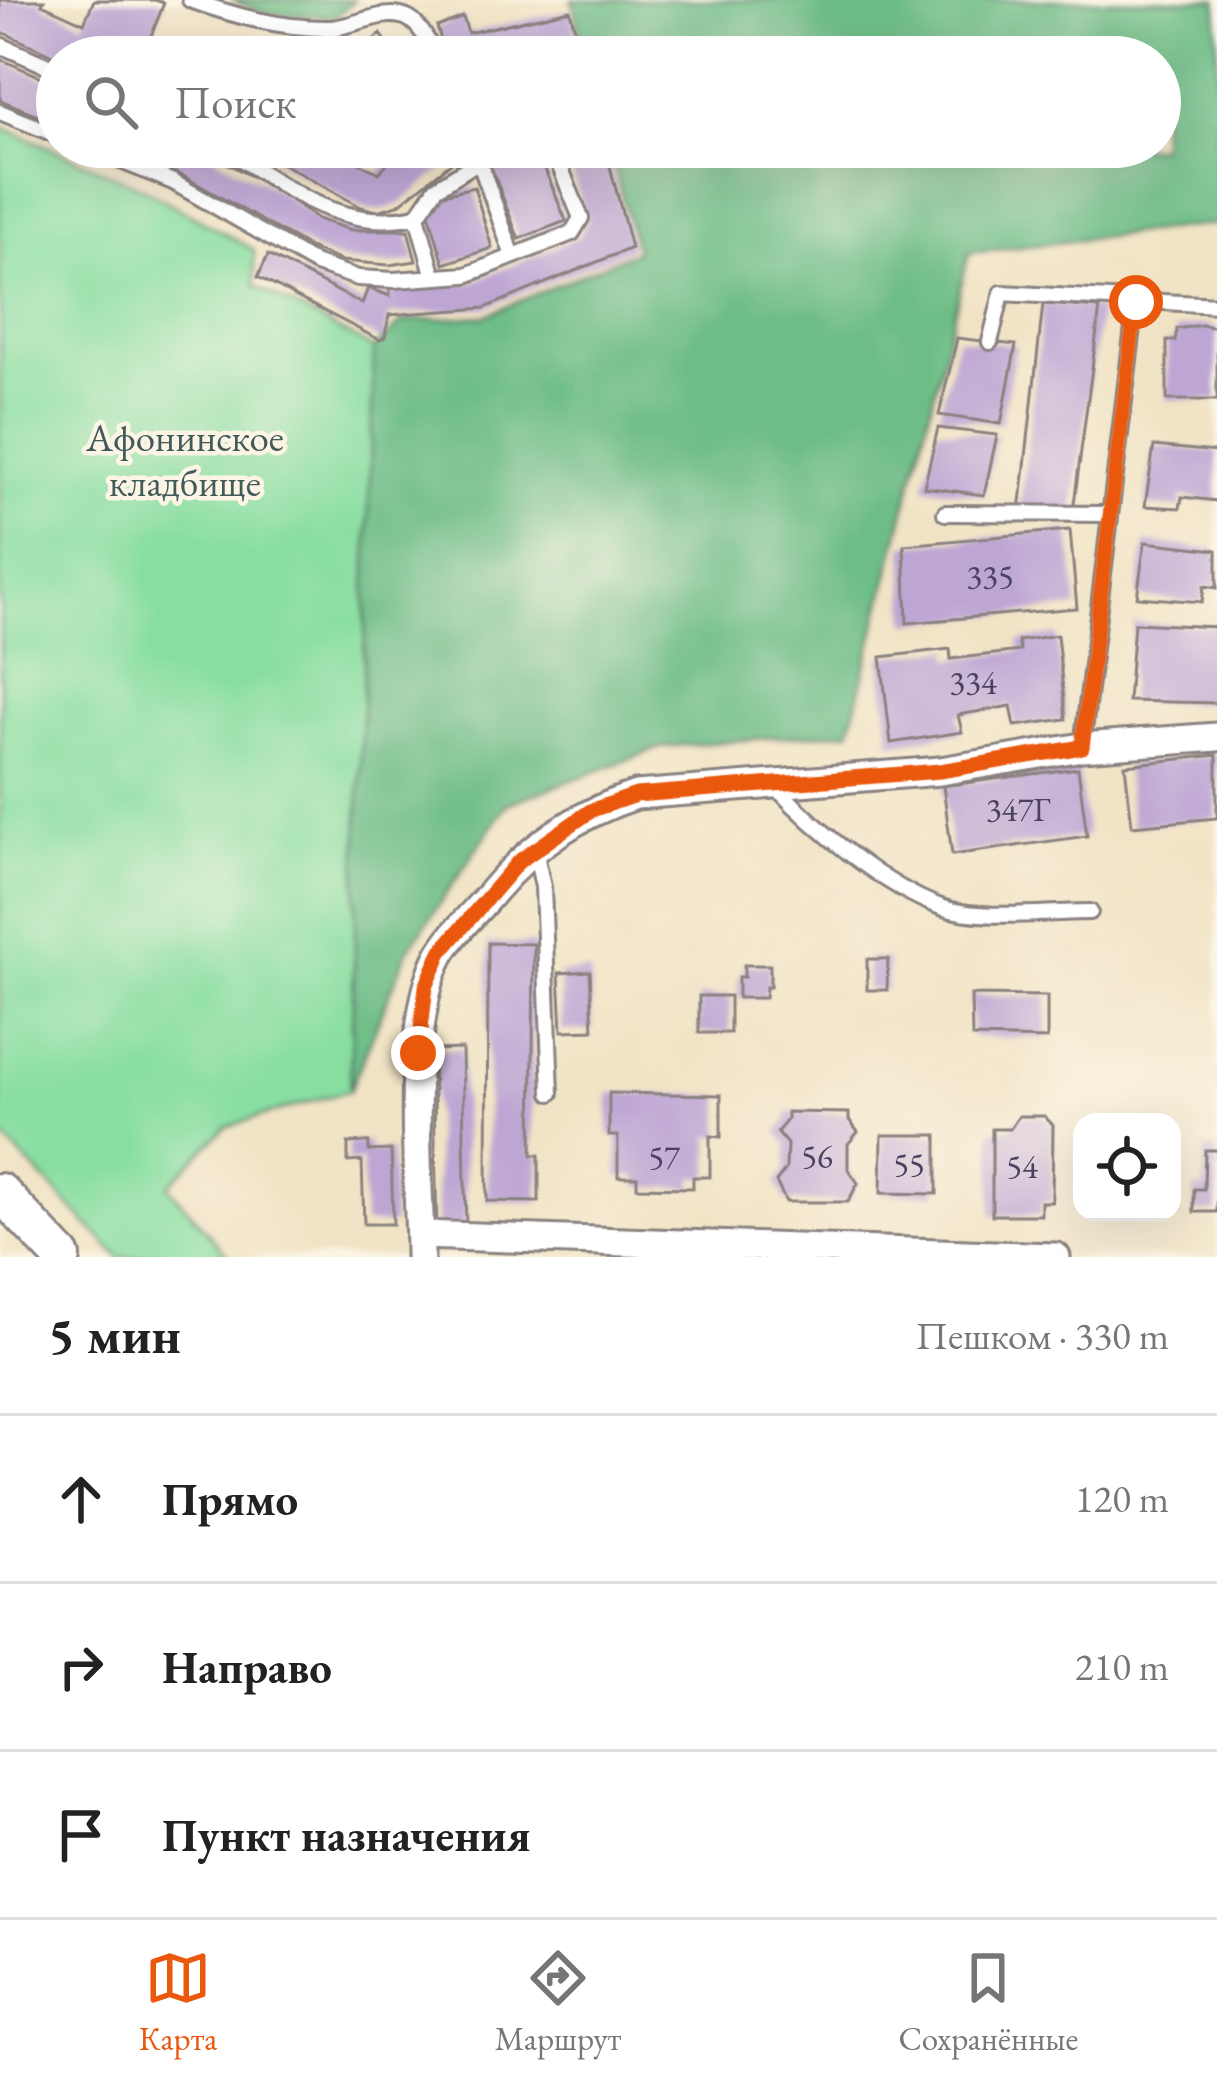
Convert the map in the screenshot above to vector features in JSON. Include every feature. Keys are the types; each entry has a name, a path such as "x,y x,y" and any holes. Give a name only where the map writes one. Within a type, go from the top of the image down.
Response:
{"street":[{"path":"1056,1257 420,1246 418,1053 426,987 441,952 518,862 592,810 636,795 940,771 1082,747 1217,737"},
{"path":"0,1192 57,1256"}],"lane":[{"path":"190,0 259,22 326,28 389,15 408,19 425,36"},
{"path":"0,44 36,60"},
{"path":"0,112 36,127"},
{"path":"138,168 173,182 316,264 358,278 466,275 572,232 581,218 561,168"},
{"path":"256,168 327,211 389,222 417,216 436,188 460,168"},
{"path":"481,168 513,256"},
{"path":"417,216 434,278"},
{"path":"990,342 1002,292 1217,305"},
{"path":"1082,747 1136,302"},
{"path":"945,513 1108,514"},
{"path":"773,783 806,820 867,867 943,908 994,913 1090,911"},
{"path":"535,850 543,887 551,1093"}],"green space":[{"path":"231,0 354,0 336,17 265,13"},
{"path":"572,0 1217,0 1217,224 969,253 850,731 662,747 507,804 407,952 350,1090 374,349 403,321 485,316 636,251 614,168 1181,168 1181,36 581,36"},
{"name":"Афонинское кладбище","path":"0,126 36,142 36,168 97,168 254,250 255,286 374,349 350,1090 226,1127 168,1186 229,1257 119,1257 0,1134"}],"building":[{"path":"0,0 44,0 42,4 84,23 94,0 164,3 151,36 36,36 36,47 0,31"},
{"path":"570,10 577,36 440,36 437,27 463,17 468,33"},
{"path":"0,59 36,75 36,115 0,100"},
{"path":"164,168 236,168 317,219 351,230 408,230 416,261 389,265 342,261"},
{"path":"290,168 369,168 379,173 383,168 444,168 398,205 377,211"},
{"path":"491,168 545,168 566,221 519,239"},
{"path":"570,168 610,168 631,248 485,308 389,315 385,337 380,340 258,277 268,255 362,304 368,288 390,296 390,287 470,283 579,237 587,218"},
{"path":"474,187 492,248 444,264 429,213 443,194"},
{"path":"1043,304 1100,308 1073,511 1020,511"},
{"path":"1217,328 1217,400 1167,400 1167,341 1175,341 1177,329"},
{"path":"957,338 1016,345 1001,424 939,415"},
{"path":"938,428 997,435 984,495 924,487"},
{"path":"1154,446 1217,452 1217,501 1182,497 1180,508 1145,506"},
{"path":"1070,530 1077,608 907,623 904,545"},
{"path":"1145,542 1217,550 1217,588 1204,586 1202,602 1137,597"},
{"path":"1134,623 1217,627 1217,703 1128,701"},
{"path":"1057,635 1066,719 1015,726 1011,706 958,715 962,732 891,743 881,657 950,649 951,659 1020,651 1018,641"},
{"path":"1217,755 1217,818 1132,826 1125,765"},
{"path":"1078,768 1087,836 952,855 943,786"},
{"path":"488,943 534,944 532,1155 539,1155 539,1202 487,1201"},
{"path":"867,959 888,959 887,990 867,990"},
{"path":"744,965 770,965 765,998 738,998 738,977 744,977"},
{"path":"590,971 593,1030 562,1031 559,973"},
{"path":"971,995 1047,996 1047,1039 972,1037"},
{"path":"699,996 730,996 730,1033 699,1033"},
{"path":"462,1049 466,1227 437,1228 433,1050"},
{"path":"609,1093 721,1095 721,1137 710,1136 710,1177 693,1177 693,1188 637,1187 637,1177 618,1177 618,1136 609,1136"},
{"path":"787,1112 849,1113 858,1132 848,1144 848,1169 858,1183 848,1202 786,1202 776,1182 786,1169 787,1144 777,1132"},
{"path":"1019,1116 1044,1116 1053,1125 1052,1202 1041,1202 1041,1215 992,1215 992,1129 1010,1129"},
{"path":"882,1135 937,1135 937,1194 881,1193"},
{"path":"369,1142 369,1151 391,1150 393,1224 364,1224 362,1161 348,1162 348,1143"},
{"path":"1205,1150 1217,1150 1217,1212 1194,1212 1194,1189 1204,1189"}],"route":[{"path":"418,1053 426,987 441,952 518,862 592,810 636,795 940,771 1082,747 1136,302"}]}
